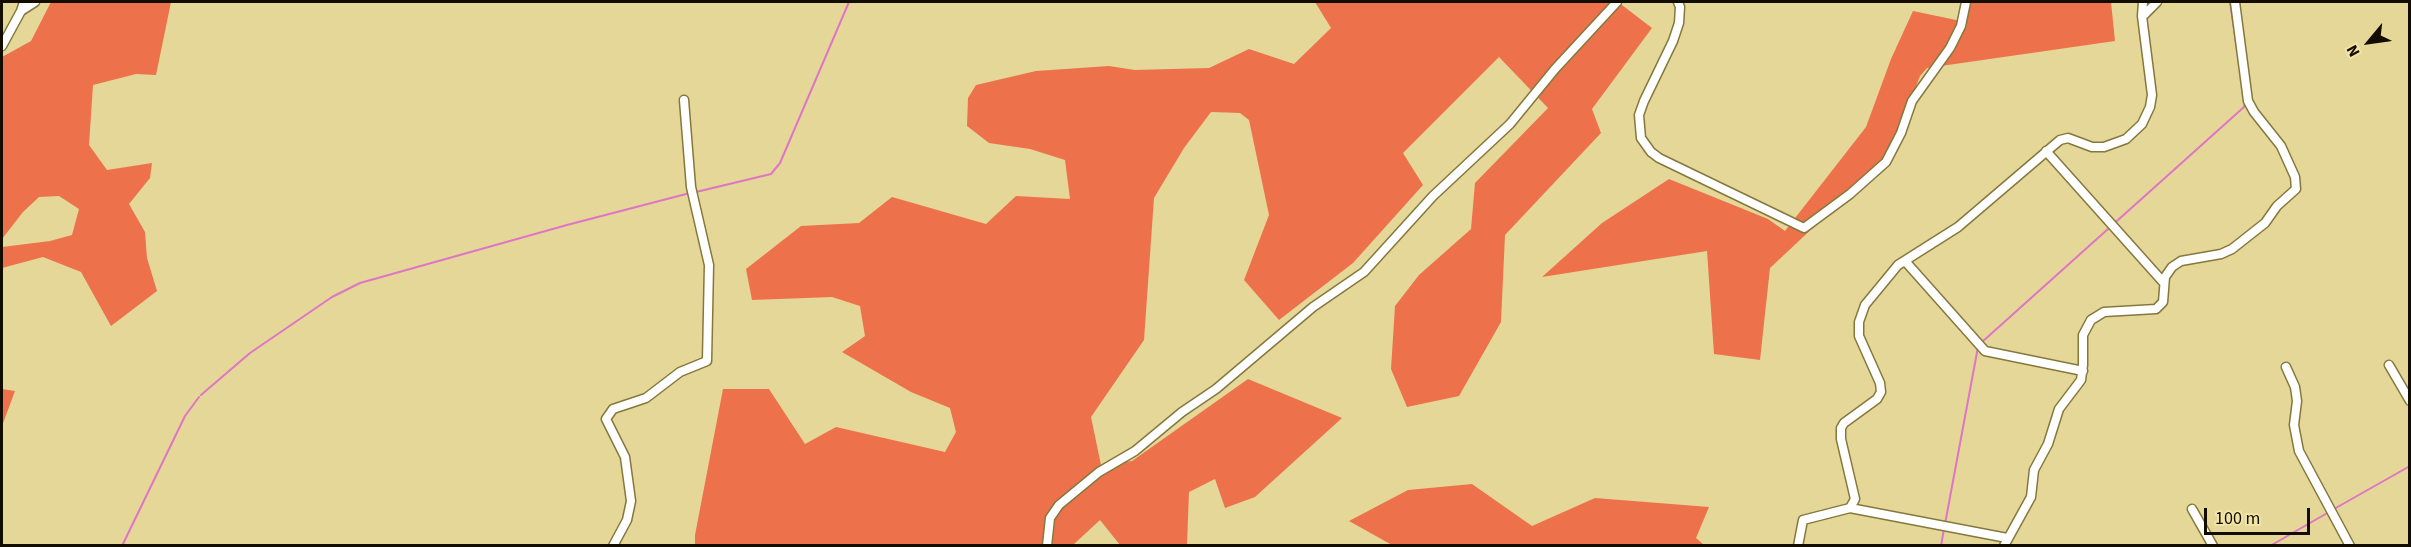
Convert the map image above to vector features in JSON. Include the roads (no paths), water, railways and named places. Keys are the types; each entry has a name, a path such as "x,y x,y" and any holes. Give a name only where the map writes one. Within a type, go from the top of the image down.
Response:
{"street":[{"path":"2,46 24,2"},
{"path":"21,11 35,2"},
{"path":"1047,546 1050,518 1059,505 1099,472 1148,442 1313,307 1364,272 1433,196 1510,124 1555,69 1617,2"},
{"path":"1678,2 1680,14 1676,32 1639,115 1641,138 1651,152 1659,158 1804,228 1850,194 1886,162 1901,133 1912,101 1950,48 1961,26 1966,2"},
{"path":"1850,508 1855,498 1841,439 1841,428 1844,423 1877,399 1881,392 1880,383 1859,336 1859,322 1870,298 1886,278 1905,261 1958,227 2064,138 2092,147 2113,146 2126,139 2142,124 2150,107 2152,95 2142,16 2144,2"},
{"path":"2142,16 2157,2"},
{"path":"1798,546 1803,520 1850,508 1944,526 2006,542 2031,497 2034,470 2044,454 2059,410 2081,380 2083,335 2091,320 2104,312 2156,309 2161,306 2168,272 2181,261 2221,254 2232,249 2265,223 2277,207 2296,189 2295,177 2281,146 2248,101 2235,2"},
{"path":"613,546 627,520 631,501 625,457 606,419 613,409 646,398 680,372 706,361 709,265 691,187 684,100"},
{"path":"2046,151 2164,283"},
{"path":"1905,261 1979,345 1989,353 2083,371"},
{"path":"2390,365 2409,401"},
{"path":"2286,367 2295,387 2297,401 2294,425 2299,451 2350,546"},
{"path":"2192,509 2213,546"}],"waterway":[{"path":"696,192 771,174 780,163 849,2"},
{"path":"2230,2 2237,49"},
{"path":"1982,342 2244,107 2245,102"},
{"path":"201,395 250,353 332,297 360,283 690,193"},
{"path":"1945,524 1978,347"},
{"path":"122,546 185,416 199,397"},
{"path":"2334,509 2410,466"},
{"path":"2270,546 2329,512"},
{"path":"1941,546 1944,529"}]}
